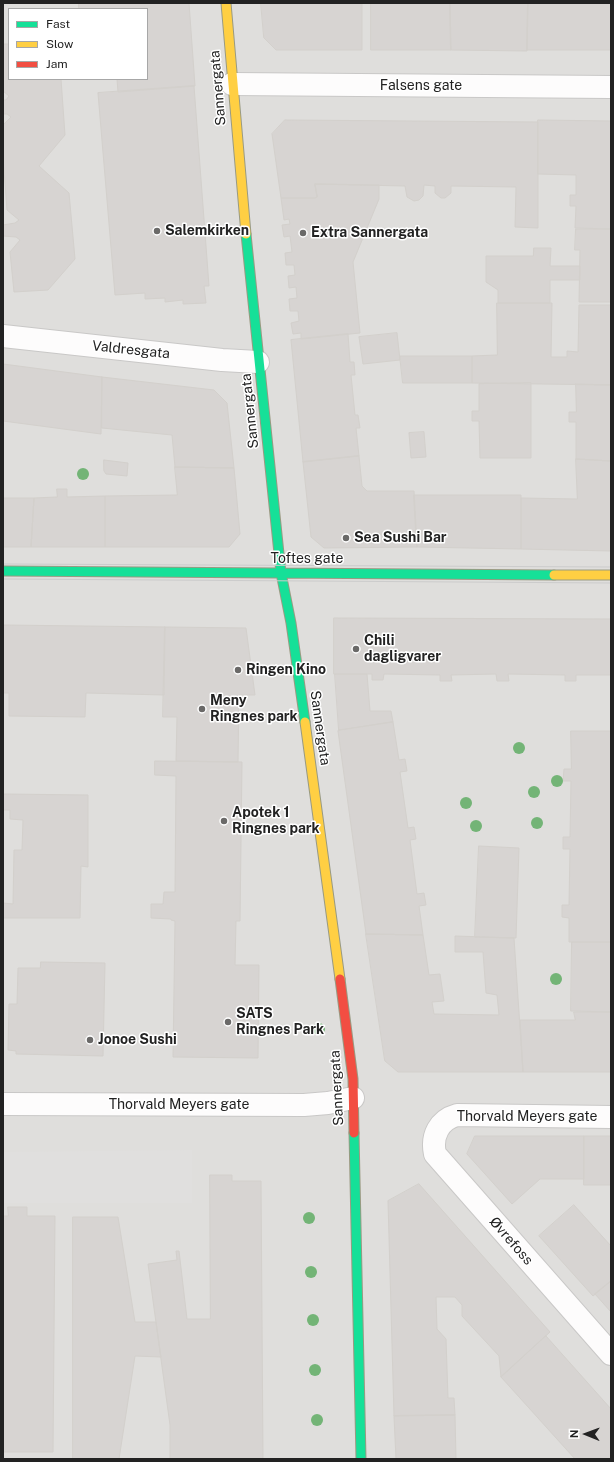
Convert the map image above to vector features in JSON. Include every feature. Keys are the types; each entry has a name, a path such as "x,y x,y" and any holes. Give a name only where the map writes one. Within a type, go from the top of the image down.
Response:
{"street":[{"name":"Sannergata","path":"226,3 232,84 258,362 282,574 291,623 308,740 350,1054 353,1098 361,1459"},
{"name":"Falsens gate","path":"232,84 611,87"},
{"name":"Valdresgata","path":"3,336 222,360 258,362"},
{"name":"Toftes gate","path":"3,571 282,574 611,574"},
{"name":"Thorvald Meyers gate","path":"3,1104 304,1106 328,1104 353,1098"},
{"name":"Thorvald Meyers gate","path":"444,1122 458,1115 611,1117"},
{"name":"Øvrefoss","path":"444,1122 436,1131 433,1140 435,1154 611,1354"}],"shaded area":[{"path":"3,3 611,3 611,1459 3,1459"},
{"path":"192,1150 192,1203 3,1203 3,1152"}],"building":[{"path":"79,3 189,3 195,86 118,92 117,80 148,80 148,8 79,8"},
{"path":"261,3 362,3 362,50 276,50 264,38"},
{"path":"371,3 450,3 451,50 371,50"},
{"path":"450,3 528,3 527,51 451,50"},
{"path":"528,3 611,3 611,50 527,50"},
{"path":"3,44 8,44 8,80 61,80 65,135 39,166 69,193 75,259 48,290 14,292 10,252 20,240 16,237 3,236 3,225 15,223 19,220 7,210 3,157 3,125 11,117 7,114 3,114 3,100 6,100 9,96 3,91"},
{"name":"Salemkirken","path":"194,86 209,286 204,286 206,303 183,304 183,300 165,302 165,298 145,299 145,293 115,295 98,93"},
{"path":"285,120 538,122 538,228 515,227 516,187 451,186 451,193 445,198 441,198 435,193 435,186 424,185 423,196 419,200 414,201 407,197 405,186 315,184 317,197 315,198 281,198 272,134"},
{"path":"538,120 611,121 611,229 575,228 576,206 570,206 570,195 576,195 576,175 538,174"},
{"path":"315,184 379,185 379,199 353,262 360,333 301,339 301,333 293,334 291,323 299,321 298,311 290,311 289,299 297,298 296,287 289,288 288,276 295,275 294,265 286,265 285,253 292,252 290,236 284,237 282,225 290,224 289,219 284,220 281,198 315,198 317,197"},
{"path":"576,229 611,229 611,302 579,302 580,250 575,250"},
{"path":"534,248 551,248 550,266 580,266 580,280 550,280 550,303 498,303 498,290 486,282 486,256 533,256"},
{"path":"497,303 552,303 551,357 567,357 567,351 578,352 579,305 611,305 611,385 472,383 472,356 497,355"},
{"path":"397,333 400,360 363,364 359,337"},
{"path":"348,334 350,362 354,362 355,375 351,375 355,415 358,415 360,428 356,428 359,456 303,462 291,340"},
{"path":"400,356 472,356 472,383 403,383"},
{"path":"3,364 102,377 101,434 3,421"},
{"path":"102,377 214,390 227,403 234,468 175,467 172,435 102,428"},
{"path":"531,383 531,458 480,458 479,421 472,421 472,411 479,411 479,384"},
{"path":"576,384 611,385 611,461 576,459 576,422 569,422 569,412 576,412"},
{"path":"424,432 426,457 411,458 409,433"},
{"path":"359,456 362,486 367,491 414,491 417,547 324,548 311,537 303,462"},
{"path":"576,459 611,461 611,551 521,549 521,498 577,499"},
{"path":"104,460 128,463 127,476 106,474 104,471"},
{"path":"175,467 234,468 240,534 229,547 105,547 105,496 177,495"},
{"path":"57,489 67,489 67,497 105,496 105,547 31,547 34,498 57,497"},
{"path":"414,495 521,495 521,549 417,547"},
{"path":"3,498 34,498 31,547 3,547"},
{"path":"334,618 611,619 611,675 576,675 576,681 565,681 565,675 508,674 509,681 497,681 496,674 451,675 452,681 440,681 440,675 384,674 383,680 372,680 372,674 334,674"},
{"path":"3,625 165,627 164,695 86,693 85,717 9,716 9,693 3,693"},
{"path":"165,627 246,628 255,695 239,695 238,762 176,761 177,717 163,717"},
{"path":"335,674 367,674 370,711 391,711 393,722 339,730"},
{"path":"393,722 399,760 405,759 407,771 400,772 408,828 414,827 416,839 410,840 417,894 424,893 426,905 419,906 423,935 366,934 338,731"},
{"path":"571,731 611,731 611,942 569,942 569,918 562,917 562,905 569,905 570,849 563,849 563,837 570,837 571,781 563,781 564,769 571,769"},
{"path":"155,761 242,762 240,921 236,921 235,965 259,965 258,1058 173,1057 175,921 171,919 151,918 151,904 163,904 164,892 175,892 176,776 155,775"},
{"path":"3,794 88,795 88,867 81,866 80,918 3,918 3,903 13,904 14,850 22,850 23,820 10,819 10,810 3,810"},
{"path":"479,846 519,848 516,938 475,937"},
{"path":"366,934 423,935 429,975 440,974 444,1001 432,1002 434,1014 499,1015 497,995 486,993 483,952 455,952 455,936 514,938 523,1072 398,1072 385,1061"},
{"path":"572,942 611,942 611,1012 571,1011"},
{"path":"41,962 105,963 103,1056 16,1054 16,1051 8,1050 9,1004 17,1004 18,968 40,968"},
{"path":"574,1012 611,1012 611,1072 523,1072 520,1020 575,1020"},
{"path":"475,1136 584,1136 584,1179 540,1179 512,1204 467,1154"},
{"path":"584,1136 611,1136 611,1185 584,1185"},
{"path":"210,1175 232,1175 232,1181 261,1181 263,1459 170,1459 170,1425 148,1264 177,1260 176,1251 179,1251 187,1319 210,1319"},
{"path":"419,1184 550,1332 501,1377 499,1356 462,1316 462,1305 455,1297 436,1297 437,1329 446,1339 448,1398 454,1398 455,1415 394,1416 388,1201"},
{"path":"574,1205 611,1246 611,1281 593,1296 539,1236"},
{"path":"8,1207 27,1207 27,1216 55,1216 53,1452 3,1452 3,1216 8,1216"},
{"path":"73,1217 118,1217 135,1322 156,1322 161,1357 135,1356 119,1459 73,1459"},
{"path":"611,1281 611,1312 595,1294"},
{"path":"546,1336 611,1409 611,1459 575,1459 501,1377"},
{"path":"455,1415 456,1459 396,1459 394,1416"}],"tram line":[{"path":"3,564 611,567"},
{"path":"3,579 611,583"}],"traffic: fast":[{"path":"246,234 281,573 291,623 305,722"},
{"path":"3,571 554,575"},
{"path":"354,1133 361,1459"}],"traffic: slow":[{"path":"226,3 246,234"},
{"path":"554,575 611,575"},
{"path":"305,722 340,979"}],"traffic: jam":[{"path":"340,979 353,1079 354,1133"}],"place":[{"name":"Salemkirken","path":"157,231"},
{"name":"Extra Sannergata","path":"303,233"},
{"name":"Sea Sushi Bar","path":"346,538"},
{"name":"Chili dagligvarer","path":"356,649"},
{"name":"Ringen Kino","path":"238,670"},
{"name":"Meny Ringnes park","path":"202,709"},
{"name":"Apotek 1 Ringnes park","path":"224,821"},
{"name":"SATS Ringnes Park","path":"228,1022"},
{"name":"Jonoe Sushi","path":"90,1040"}]}
